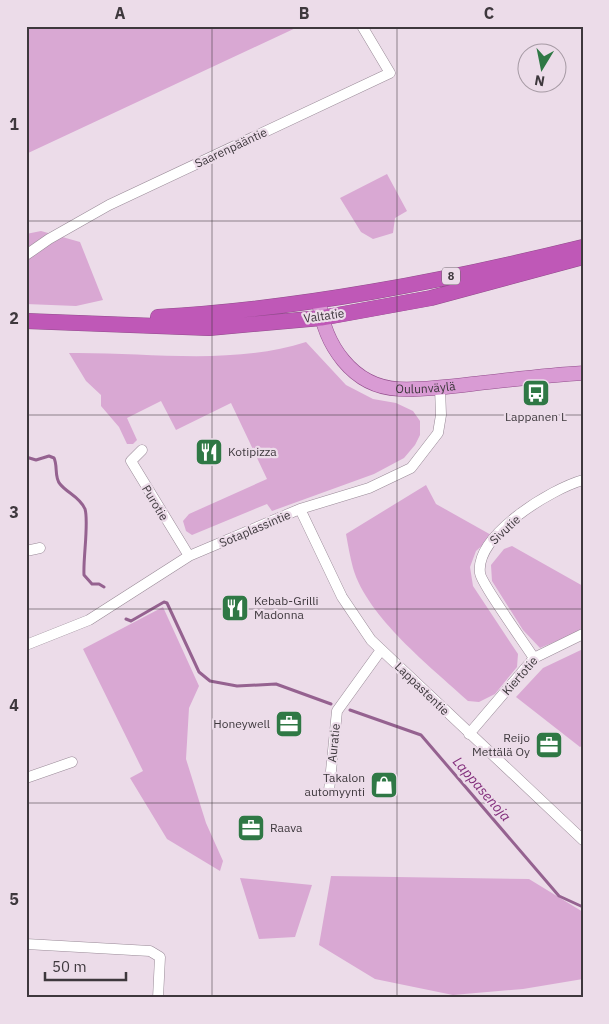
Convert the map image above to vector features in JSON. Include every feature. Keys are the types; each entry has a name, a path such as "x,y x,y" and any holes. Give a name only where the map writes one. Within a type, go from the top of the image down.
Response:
{"highway":[{"name":"Valtatie","path":"60,323 179,316 319,301 453,276 583,247"},
{"name":"Valtatie","path":"26,321 209,328 321,318 431,298 583,257"}],"main road":[{"name":"Oulunväylä","path":"319,301 321,318 334,349 343,362 365,379 398,389 440,388 583,373"}],"street":[{"name":"Saarenpääntie","path":"26,255 49,239 109,205 390,73 362,26"},
{"name":"Sotaplassintie","path":"26,645 89,620 189,556 300,509 369,488 411,468 438,433 441,415 440,388"},
{"name":"Purotie","path":"142,450 131,461 189,556"},
{"name":"Sivutie","path":"534,658 480,575 481,556 496,536 538,500 571,483 583,480"},
{"name":"Lappastentie","path":"300,509 342,597 371,640 583,840"},
{"path":"26,551 40,548"},
{"name":"Kiertotie","path":"469,734 534,658 583,634"},
{"name":"Auratie","path":"329,791 337,711 381,650"},
{"path":"26,778 72,762"},
{"path":"26,944 150,951 160,957 158,998"}],"shaded area":[{"path":"26,26 300,26 26,154"},
{"path":"387,174 407,211 395,218 393,233 373,239 361,232 340,198"},
{"path":"41,231 80,242 103,300 76,306 26,304 26,234"},
{"path":"306,342 346,385 373,399 396,403 413,411 420,421 420,435 415,445 404,458 374,474 272,511 267,504 192,535 186,531 183,521 189,514 267,479 231,403 176,430 161,401 127,418 137,440 133,444 127,444 119,427 101,406 101,395 86,381 69,353 219,356 248,354"},
{"path":"426,485 436,504 493,536 476,551 470,567 473,586 518,654 517,667 495,694 479,702 468,701 419,657 386,623 360,586 352,564 346,534"},
{"path":"512,546 583,586 583,630 540,648 523,630 492,581 491,565 504,549"},
{"path":"163,607 199,686 189,708 186,759 206,823 223,861 220,871 167,839 130,778 143,771 83,649"},
{"path":"583,649 583,745 580,747 516,697 543,668"},
{"path":"331,876 529,879 583,912 583,979 523,989 453,995 375,979 319,945"},
{"path":"240,878 312,885 295,937 259,939"}],"waterway":[{"path":"26,457 36,460 49,456 54,458 58,481 83,505 86,515 84,575 92,584 99,584 104,587"},
{"name":"Lappasenoja","path":"126,619 131,621 164,602 167,603 199,672 210,681 237,686 276,684 331,704"},
{"name":"Lappasenoja","path":"350,710 421,735 559,896 583,907"}],"place":[{"name":"Lappanen L","path":"536,393"},
{"name":"Kotipizza","path":"209,452"},
{"name":"Kebab-Grilli Madonna","path":"235,608"},
{"name":"Honeywell","path":"289,724"},
{"name":"Reijo Mettälä Oy","path":"549,745"},
{"name":"Takalon automyynti","path":"384,785"},
{"name":"Raava","path":"251,828"}]}
